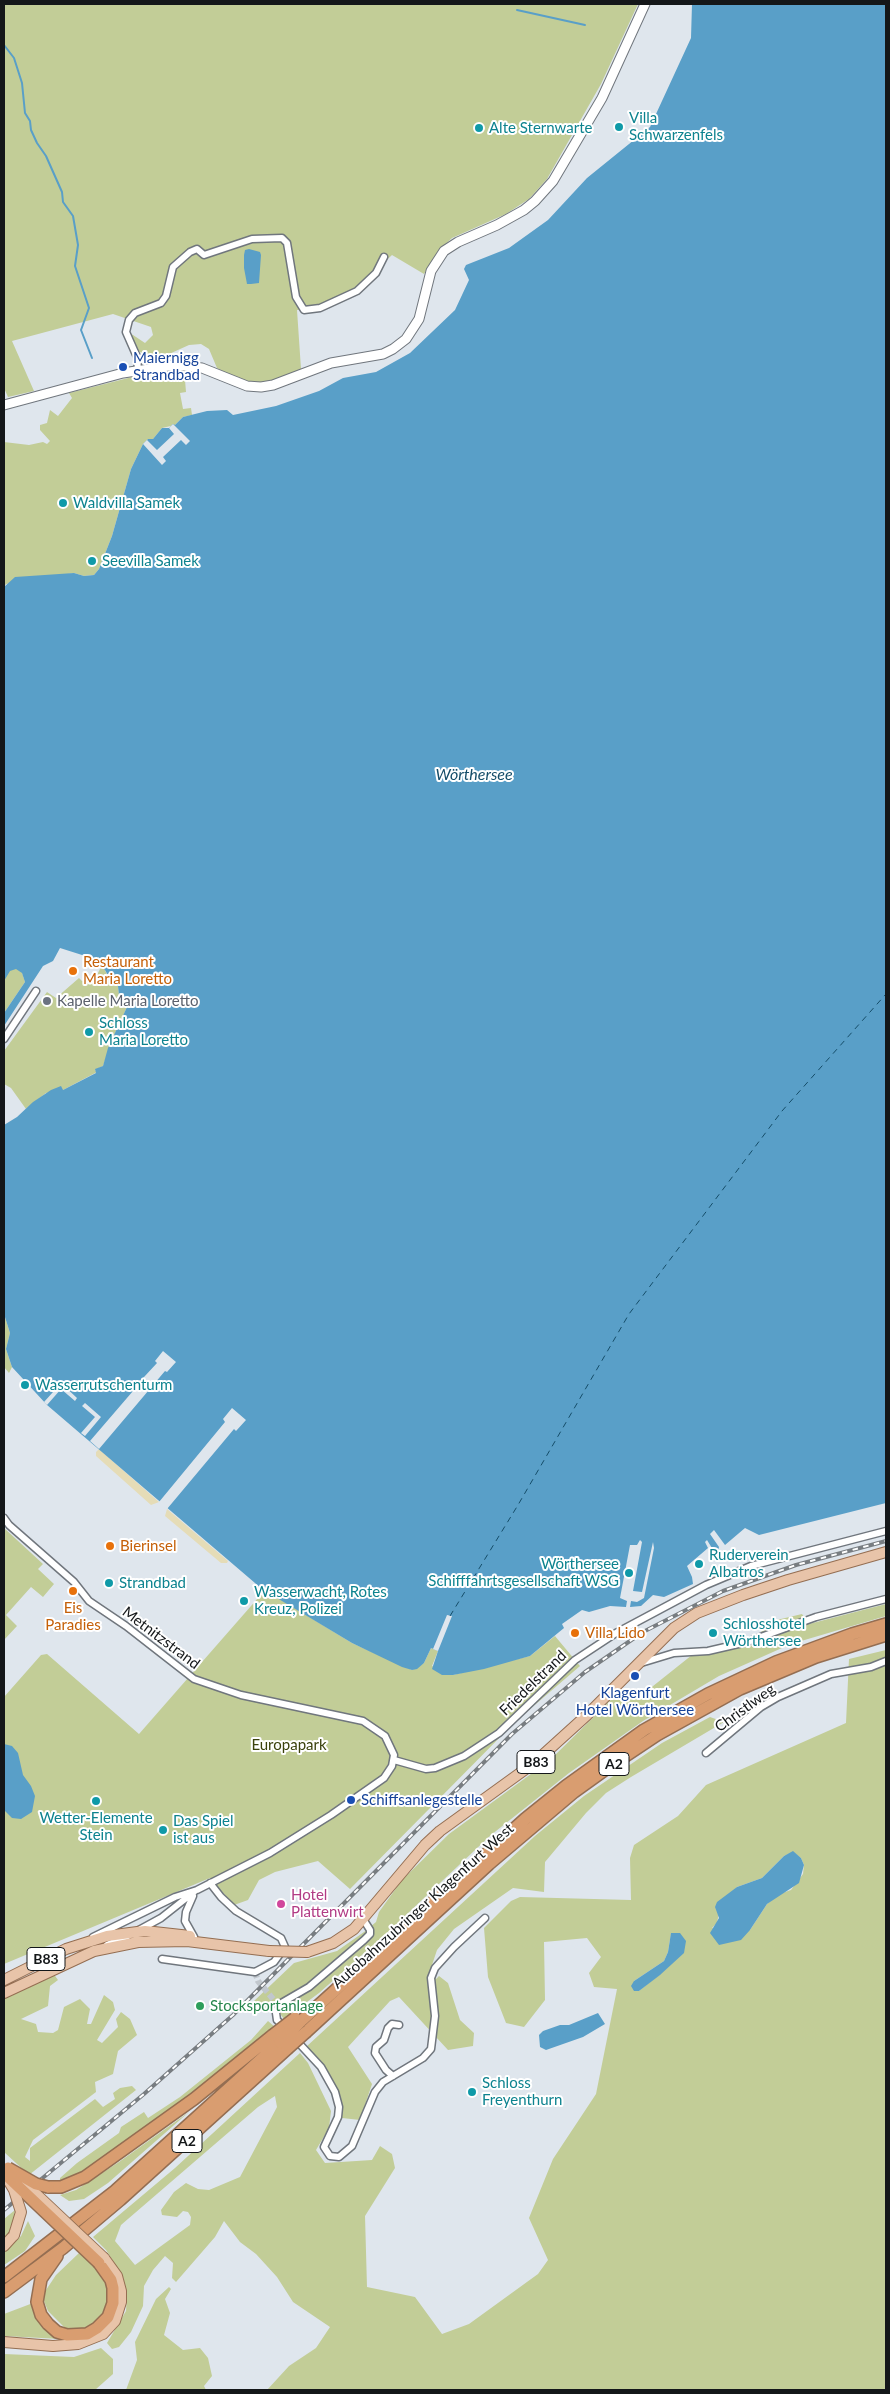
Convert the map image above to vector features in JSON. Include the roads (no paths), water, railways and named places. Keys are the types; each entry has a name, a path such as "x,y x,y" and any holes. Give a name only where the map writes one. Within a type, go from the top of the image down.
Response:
{"highway":[{"name":"Autobahnzubringer Klagenfurt West","path":"301,2024 525,1819 566,1786 644,1730 708,1694 776,1662 852,1634 886,1624"},
{"name":"Autobahnzubringer Klagenfurt West","path":"4,2277 115,2191 280,2042 574,1792 698,1710 740,1689 816,1657 886,1635"},
{"path":"5,2169 36,2184 48,2187 70,2185 85,2178 280,2042 301,2024"},
{"name":"Autobahnzubringer Klagenfurt West","path":"4,2292 63,2248 162,2164 280,2042"},
{"path":"5,2169 102,2260 111,2280 113,2303 108,2317 98,2328 87,2334 67,2335 57,2332 41,2316 36,2302 41,2279 63,2248"}],"main road":[{"path":"4,405 154,366 202,368 247,386 261,387 296,377 332,363 383,354 400,344 410,334 419,319 431,271 444,251 458,242 497,225 524,210 553,181 602,98 645,4"},
{"name":"B83","path":"4,1993 133,1935 270,1951 307,1952 333,1943 354,1929 395,1878 440,1831 534,1763 674,1628 711,1606 788,1580 886,1552"},
{"name":"B83","path":"4,1980 82,1943 133,1935 176,1934 220,1944"},
{"path":"4,2246 14,2235 21,2212 5,2169"},
{"path":"4,2342 53,2346 78,2344 103,2334 115,2321 121,2302 121,2291 117,2276 102,2260"}],"street":[{"path":"138,370 136,357 126,332 129,320 135,313 160,303 166,296 173,267 186,254 197,249 204,255 252,240 282,238 287,243 296,297 304,310 320,308 357,291 376,273 384,257"},
{"path":"4,1039 36,991"},
{"name":"Metnitzstrand","path":"4,1518 9,1525 74,1582 89,1602 119,1621 194,1679 241,1695 364,1721 380,1730 389,1741 394,1754 394,1760"},
{"name":"Friedelstrand","path":"394,1760 426,1769 435,1768 464,1756 499,1733 575,1660 616,1633 706,1585 751,1566 886,1532"},
{"path":"636,1665 674,1653 708,1651 747,1642 816,1617 886,1599"},
{"name":"Christlweg","path":"706,1752 762,1707 778,1697 830,1674 870,1667 886,1661"},
{"path":"132,1917 127,1928 133,1935 161,1918 197,1890 270,1853 332,1815 384,1778 394,1760"},
{"path":"162,1959 255,1972 274,1962 285,1947 285,1943 281,1938 236,1911 210,1883"},
{"path":"82,1943 174,1897 197,1890"},
{"path":"195,1938 188,1927 186,1912 197,1890"},
{"path":"363,1919 369,1927 370,1934 309,1987 282,2001 276,2013 278,2020 321,2067 335,2092 339,2107 338,2117 324,2147 330,2156 339,2156 352,2146 375,2092 383,2082 423,2058 431,2049 435,2016 431,1978 435,1968 485,1918"},
{"path":"393,2076 386,2070 375,2053 376,2047 384,2040 388,2028 392,2024 399,2025"}],"water":[{"name":"Wörthersee","path":"692,4 886,4 886,1503 759,1535 745,1528 725,1545 714,1530 710,1534 719,1547 718,1551 715,1553 707,1540 705,1542 708,1548 687,1566 693,1584 664,1597 653,1595 641,1606 630,1607 631,1601 637,1602 644,1598 654,1548 653,1542 642,1592 633,1591 642,1542 640,1540 637,1545 630,1545 620,1598 627,1601 626,1607 610,1606 589,1612 582,1610 562,1624 564,1628 530,1656 484,1669 453,1675 442,1675 432,1669 438,1651 431,1648 424,1663 417,1669 412,1670 402,1667 352,1643 262,1589 47,1405 12,1367 6,1349 10,1333 4,1314 4,1125 51,1090 61,1086 63,1090 96,1073 95,1069 103,1066 108,1048 127,1007 119,995 118,986 112,983 105,970 101,967 101,961 60,948 53,961 43,966 4,1026 4,1013 25,982 22,973 16,969 10,971 4,981 4,587 15,577 74,573 84,576 94,575 99,569 112,536 131,469 143,444 148,439 153,439 162,428 169,428 173,424 175,425 183,417 207,411 227,410 233,415 276,406 319,391 343,378 376,372 410,353 455,310 469,280 464,269 466,265 509,248 548,220 587,178 650,127 691,38"},
{"path":"249,249 260,252 261,255 259,283 247,284 244,255 245,250"},
{"path":"4,1744 12,1746 18,1753 23,1775 35,1796 32,1812 21,1819 12,1818 4,1810"},
{"path":"793,1851 801,1858 804,1865 799,1883 767,1904 741,1940 719,1945 710,1933 719,1918 715,1907 717,1902 737,1887 762,1878 784,1856"},
{"path":"671,1933 680,1933 686,1941 684,1953 639,1991 634,1991 631,1986 634,1981 664,1961 668,1952"},
{"path":"598,2013 605,2024 583,2037 546,2050 540,2047 539,2035 543,2031 560,2025 569,2025"}],"waterway":[{"path":"517,10 585,25"},
{"path":"4,45 14,58 22,83 25,113 30,121 31,130 46,156 62,192 63,202 73,216 78,245 75,266 89,308 81,330 92,358"}],"tunnel":[{"path":"255,1972 258,1981 278,2005"}],"railway":[{"path":"4,2210 144,2094 233,2015 512,1734 585,1672 643,1632 723,1591 796,1565 886,1541"}],"place":[{"name":"Villa Schwarzenfels","path":"619,127"},
{"name":"Alte Sternwarte","path":"479,128"},
{"name":"Maiernigg Strandbad","path":"123,367"},
{"name":"Waldvilla Samek","path":"63,503"},
{"name":"Seevilla Samek","path":"92,561"},
{"name":"Restaurant Maria Loretto","path":"73,971"},
{"name":"Kapelle Maria Loretto","path":"47,1001"},
{"name":"Schloss Maria Loretto","path":"89,1032"},
{"name":"Wasserrutschenturm","path":"25,1385"},
{"name":"Bierinsel","path":"110,1546"},
{"name":"Ruderverein Albatros","path":"699,1564"},
{"name":"Wörthersee Schifffahrtsgesellschaft WSG","path":"629,1573"},
{"name":"Strandbad","path":"109,1583"},
{"name":"Eis Paradies","path":"73,1591"},
{"name":"Wasserwacht, Rotes Kreuz, Polizei","path":"244,1601"},
{"name":"Villa Lido","path":"575,1633"},
{"name":"Schlosshotel Wörthersee","path":"713,1633"},
{"name":"Klagenfurt Hotel Wörthersee","path":"635,1676"},
{"name":"Schiffsanlegestelle","path":"351,1800"},
{"name":"Wetter-Elemente Stein","path":"96,1801"},
{"name":"Das Spiel ist aus","path":"163,1830"},
{"name":"Hotel Plattenwirt","path":"281,1904"},
{"name":"Stocksportanlage","path":"200,2006"},
{"name":"Schloss Freyenthurn","path":"472,2092"}],"park label":[{"name":"Europapark","path":"289,1745"}]}
